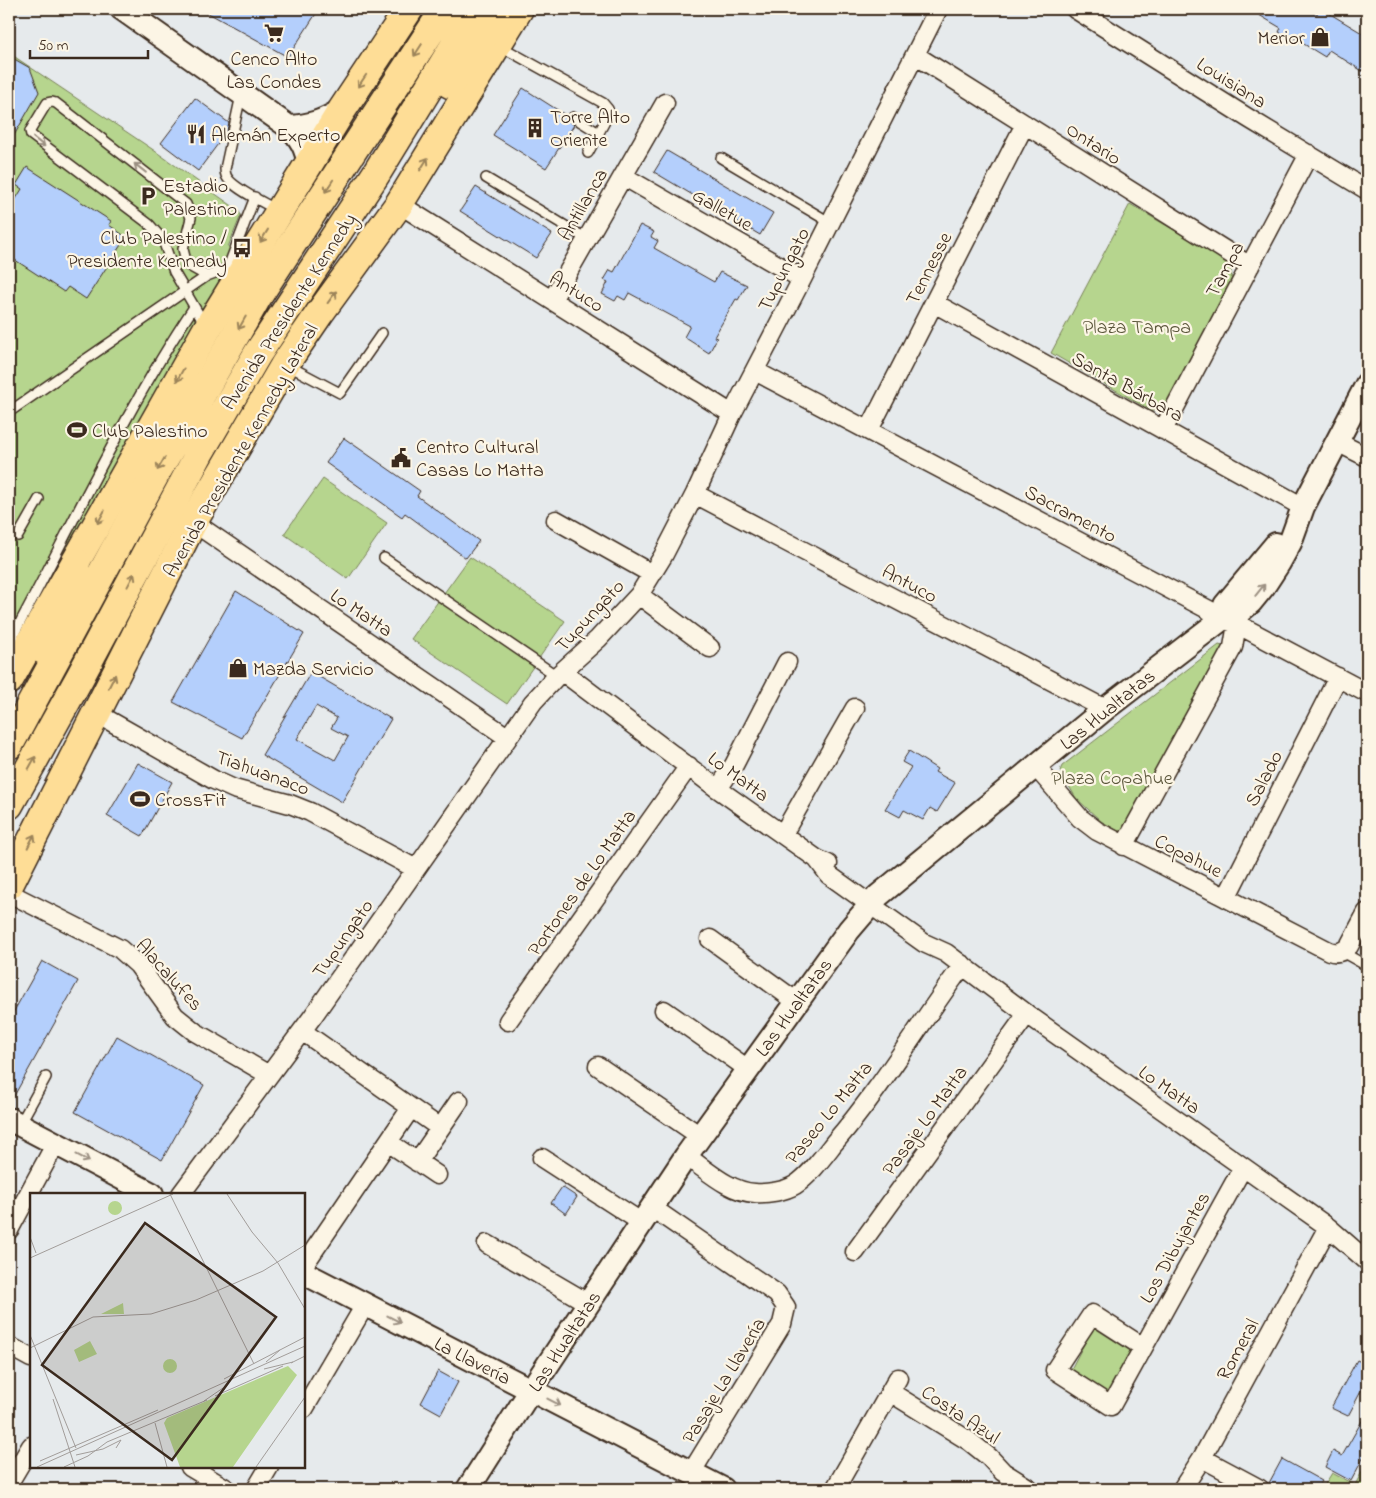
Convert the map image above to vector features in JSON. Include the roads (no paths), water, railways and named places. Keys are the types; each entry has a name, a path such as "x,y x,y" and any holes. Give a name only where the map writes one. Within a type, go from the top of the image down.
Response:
{"main road":[{"name":"Avenida Presidente Kennedy","path":"9,745 156,473 254,304 445,9"},
{"name":"Avenida Presidente Kennedy","path":"9,805 200,452 258,353 376,174 477,9"},
{"path":"376,174 445,90 503,9"},
{"name":"Avenida Presidente Kennedy Lateral","path":"9,885 193,522 285,364 319,314 400,204 519,9"},
{"path":"9,680 52,600 76,562 200,318 280,211 403,14"},
{"path":"9,745 76,562"}],"street":[{"path":"122,9 289,127 300,137 306,150 309,165"},
{"name":"Tupungato","path":"182,1193 302,1031 533,702 598,639 639,595 663,556 695,494 732,414 831,223 938,9"},
{"name":"Louisiana","path":"1075,9 1367,190"},
{"name":"Ontario","path":"915,56 1250,266"},
{"name":"Antillanca","path":"552,300 665,104"},
{"path":"289,127 307,126 325,120 342,110"},
{"name":"Tennesse","path":"869,430 1025,124"},
{"name":"Tampa","path":"1163,430 1310,154"},
{"name":"Galletue","path":"623,176 802,279"},
{"name":"Antuco","path":"400,204 732,414"},
{"name":"Santa Bárbara","path":"934,303 1303,507"},
{"name":"Sacramento","path":"755,372 869,430 1367,693"},
{"name":"Las Hualtatas","path":"1124,846 1232,647 1225,605 1264,560 1303,507 1367,384"},
{"path":"1337,442 1367,458"},
{"name":"Antuco","path":"695,494 1105,709"},
{"path":"556,520 652,574"},
{"name":"Lo Matta","path":"193,522 507,737"},
{"path":"639,595 710,648"},
{"name":"Las Hualtatas","path":"468,1489 531,1390 686,1156 849,930 874,901 1105,709 1229,621"},
{"path":"718,789 734,764 787,662"},
{"name":"Lo Matta","path":"560,674 818,859 829,875 874,901 924,943 946,953 1027,1014 1328,1227 1367,1261"},
{"name":"Salado","path":"1226,898 1338,676"},
{"path":"784,834 855,708"},
{"name":"Tiahuanaco","path":"96,713 214,780 234,789 290,804 310,812 416,868"},
{"name":"Portones de Lo Matta","path":"508,1022 688,766"},
{"name":"Copahue","path":"1036,767 1080,818 1097,831 1329,951 1342,952"},
{"name":"Alacalufes","path":"9,893 120,949 138,965 175,1016 195,1032 269,1075"},
{"path":"1342,952 1349,946 1367,912"},
{"path":"710,939 797,1002"},
{"name":"Paseo Lo Matta","path":"686,1156 735,1189 746,1192 757,1193 787,1189 796,1184 816,1165 859,1115 963,965"},
{"path":"664,1010 748,1069"},
{"name":"Pasaje Lo Matta","path":"855,1252 1027,1014"},
{"path":"302,1031 440,1128"},
{"path":"598,1066 700,1136"},
{"path":"417,1162 459,1101"},
{"path":"305,1264 411,1108"},
{"path":"14,1121 150,1193"},
{"path":"388,1142 437,1175"},
{"path":"9,1230 56,1143"},
{"path":"542,1158 646,1215"},
{"name":"Los Dibujantes","path":"1143,1347 1092,1314 1055,1370 1111,1406 1243,1167"},
{"name":"Pasaje La Llavería","path":"646,1215 777,1294 786,1308 782,1324 691,1473"},
{"name":"Romeral","path":"1182,1489 1202,1458 1328,1227"},
{"path":"487,1244 588,1303"},
{"name":"La Llavería","path":"305,1274 723,1489"},
{"path":"305,1407 365,1305"},
{"path":"9,1346 30,1357"},
{"name":"Costa Azul","path":"835,1489 894,1385 990,1457 1003,1472 1030,1489"},
{"path":"11,1475 30,1447"},
{"path":"1202,1458 1260,1489"},
{"path":"192,1468 227,1489"},
{"path":"256,1489 269,1468"}],"lane":[{"path":"497,45 603,103 608,109 609,114 588,153"},
{"path":"241,93 225,174 228,180 280,211"},
{"path":"9,643 115,442 173,338 200,318 174,272 163,240 149,224 31,135 30,131 47,104 56,103 186,204 191,218 183,249 190,266 207,276"},
{"path":"573,117 599,133"},
{"path":"721,158 831,223"},
{"path":"486,178 587,239"},
{"path":"9,412 207,276 239,264 255,197"},
{"path":"285,364 340,393 382,333"},
{"path":"18,536 39,499"},
{"path":"384,558 560,674"},
{"path":"1342,952 1367,966"},
{"path":"14,1121 46,1076"}],"place":[{"name":"Cenco Alto Las Condes","path":"274,33"},
{"name":"Merior","path":"1320,37"},
{"name":"Torre Alto Oriente","path":"535,128"},
{"name":"Alemán Experto","path":"196,134"},
{"name":"Estadio Palestino","path":"148,196"},
{"name":"Club Palestino / Presidente Kennedy","path":"242,248"},
{"name":"Club Palestino","path":"77,430"},
{"name":"Centro Cultural Casas Lo Matta","path":"401,458"},
{"name":"Mazda Servicio","path":"238,668"},
{"name":"CrossFit","path":"140,799"}],"park label":[{"name":"Plaza Tampa","path":"1137,326"},
{"name":"Plaza Copahue","path":"1112,777"}]}
